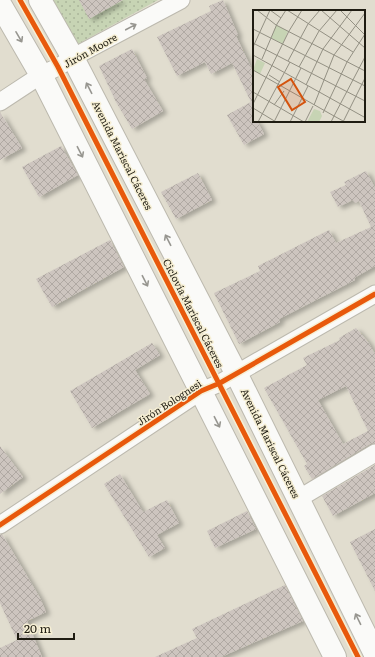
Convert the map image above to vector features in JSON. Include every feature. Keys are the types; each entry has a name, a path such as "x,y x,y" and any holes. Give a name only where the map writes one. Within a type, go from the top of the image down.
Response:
{"main road":[{"name":"Avenida Mariscal Cáceres","path":"40,0 73,58 236,373 375,654"},
{"path":"0,4 41,75 336,657"}],"street":[{"name":"Jirón Moore","path":"0,102 41,75 182,0"},
{"name":"Jirón Bolognesi","path":"0,525 201,390 220,383 375,294"},
{"path":"298,499 375,453"}],"green space":[{"path":"51,0 158,0 76,45"}],"building":[{"path":"79,0 123,0 89,19"},
{"path":"223,0 238,35 236,36 253,72 253,122 258,122 264,134 244,145 227,115 251,102 232,63 211,74 205,62 177,76 157,37 211,11 209,6"},
{"path":"132,49 147,78 144,79 163,111 132,129 116,102 99,66"},
{"path":"0,112 22,148 0,160"},
{"path":"61,146 78,175 39,197 22,167"},
{"path":"366,171 375,188 375,266 354,278 355,280 279,319 280,322 239,344 214,293 260,271 258,266 329,230 336,243 371,227 359,201 355,203 353,200 338,207 330,192 346,185 344,182"},
{"path":"198,173 212,200 176,219 161,192"},
{"path":"110,240 124,267 52,307 36,279"},
{"path":"356,328 368,342 375,354 375,443 370,444 312,479 304,466 307,464 264,388 307,365 303,358 340,340 339,338","holes":["346,386 368,431 343,444 318,400"]},
{"path":"152,343 160,355 135,370 150,394 92,428 70,391"},
{"path":"0,446 23,477 0,494"},
{"path":"375,465 375,493 333,516 322,496"},
{"path":"120,474 143,512 167,500 179,523 157,535 165,548 149,557 104,484"},
{"path":"247,511 256,529 215,548 207,531"},
{"path":"375,529 375,591 350,542"},
{"path":"2,534 40,598 46,612 27,621 42,657 0,657 0,648 17,640 0,603 0,535"},
{"path":"285,585 303,621 221,657 155,657 197,638 192,629"}],"cycle path":[{"name":"Ciclovía Mariscal Cáceres","path":"20,0 58,67 358,657"},
{"path":"0,525 201,391 220,383 375,294"}]}
